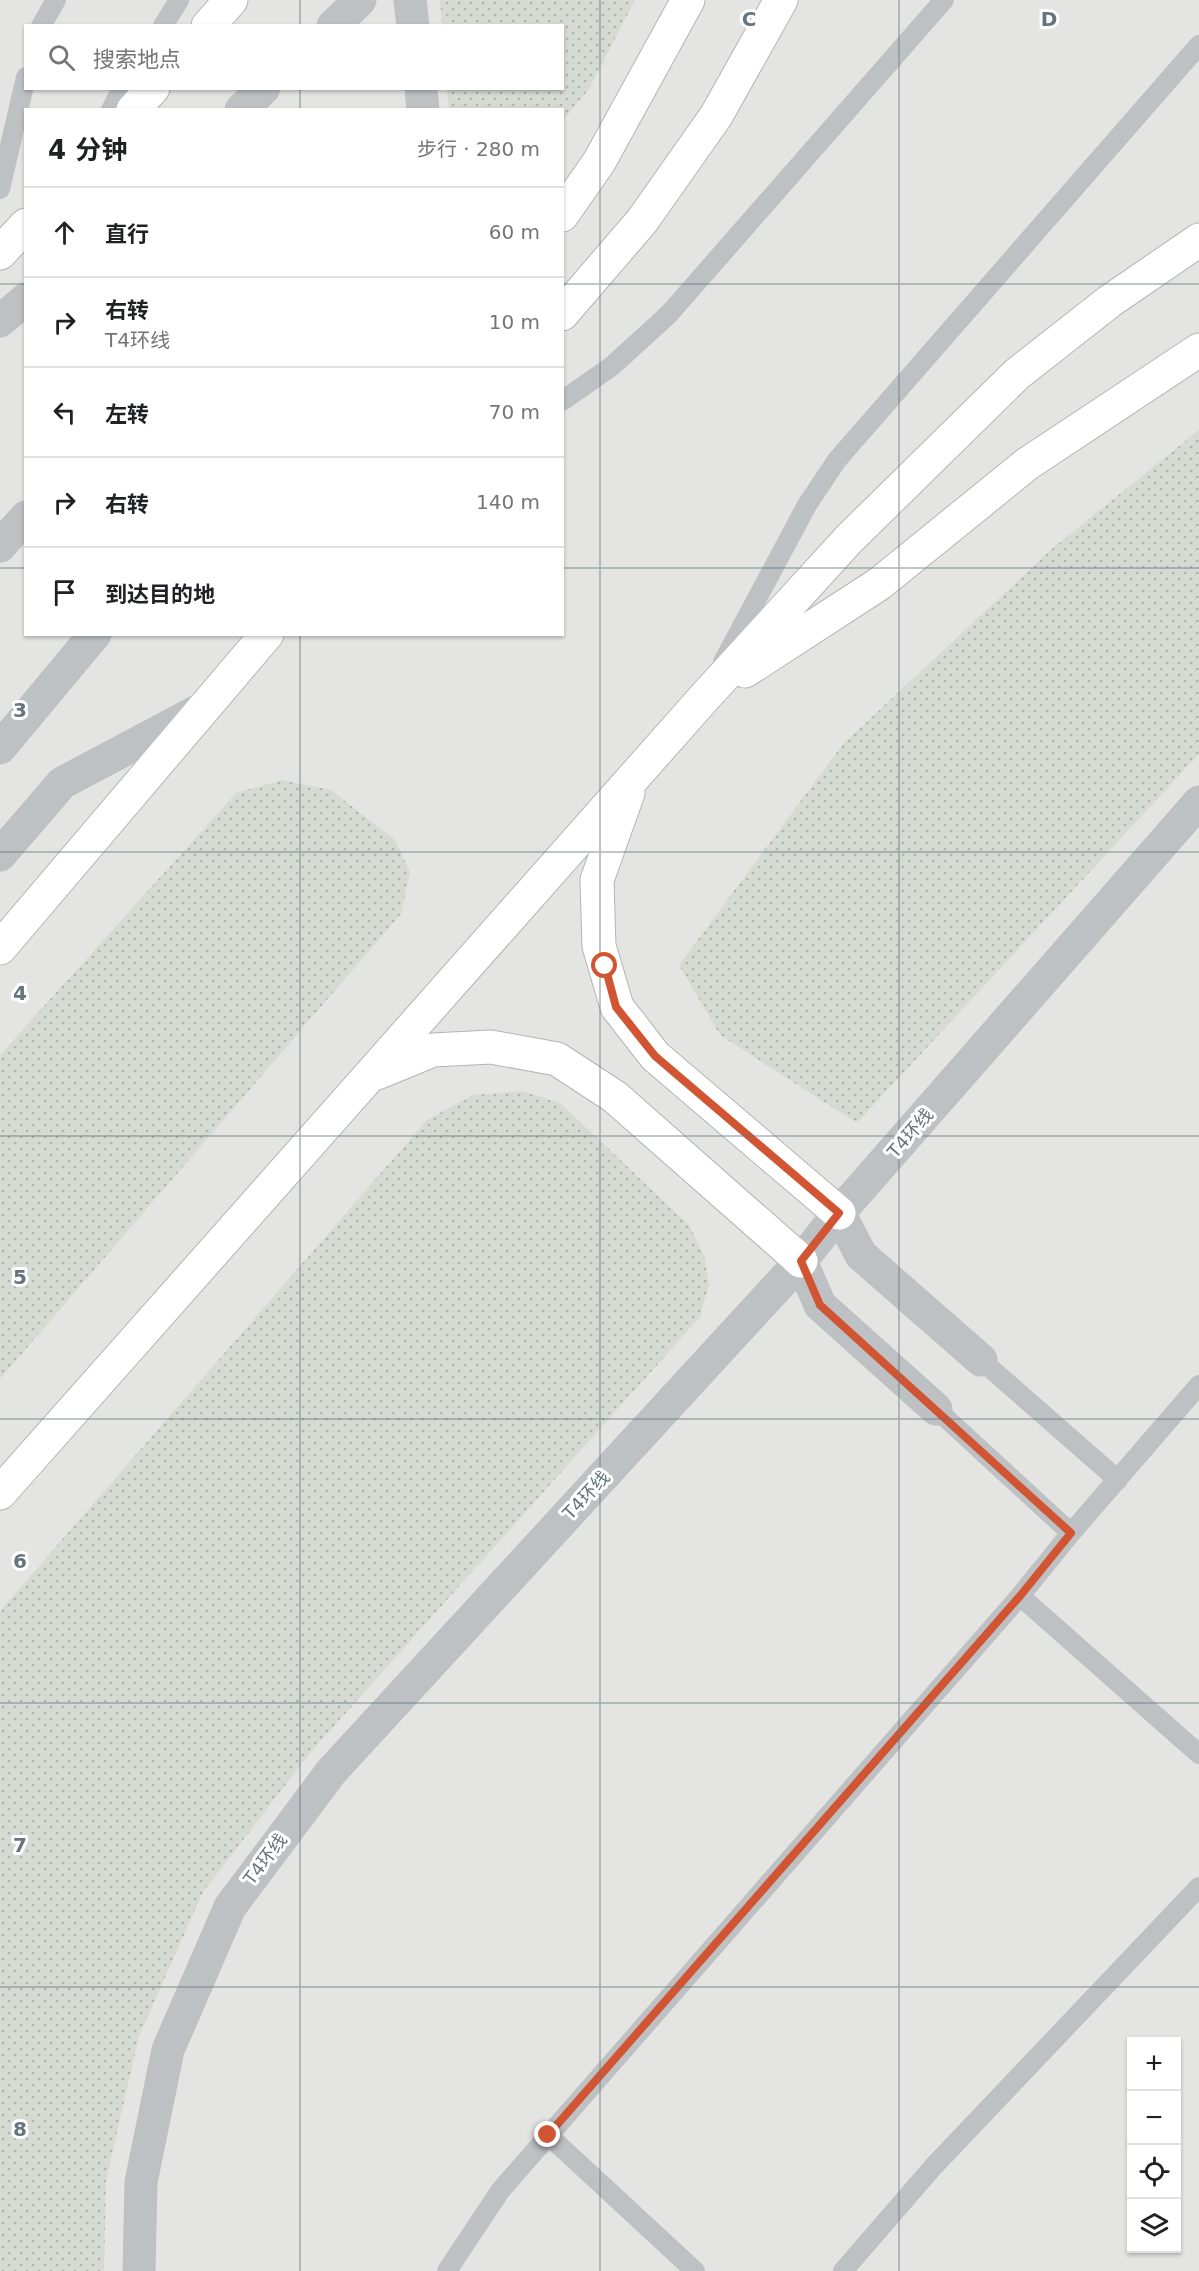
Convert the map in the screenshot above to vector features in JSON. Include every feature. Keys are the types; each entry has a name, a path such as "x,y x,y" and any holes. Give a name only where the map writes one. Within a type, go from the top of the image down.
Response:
{"main road":[{"path":"210,24 231,0"},
{"path":"564,212 599,162 688,0"},
{"path":"564,312 642,221 716,116 781,0"},
{"path":"0,253 24,227"},
{"path":"0,1493 703,699 849,539 1017,374 1110,301 1199,240"},
{"path":"703,699 879,584 1028,464 1199,350"},
{"path":"0,948 265,636"},
{"path":"633,779 597,880 599,946 616,1007 655,1056 839,1213"},
{"path":"370,1076 433,1050 491,1047 556,1059 615,1097 801,1261"}],"street":[{"path":"335,24 360,0"},
{"path":"410,0 413,24"},
{"path":"243,108 262,90"},
{"path":"421,90 423,108"},
{"path":"0,321 24,301"},
{"path":"0,546 24,519"},
{"path":"0,748 93,636"},
{"path":"0,855 62,783 207,706"},
{"name":"T4环线","path":"139,2271 141,2182 168,2050 230,1907 332,1772 801,1261 839,1213 1199,802"},
{"path":"839,1213 861,1256 981,1360"},
{"path":"801,1261 820,1305 936,1409"}],"lane":[{"path":"42,24 56,0"},
{"path":"164,24 179,0"},
{"path":"564,400 612,366 669,314 944,0"},
{"path":"703,699 807,505 837,459 1199,45"},
{"path":"0,189 24,86"},
{"path":"115,108 140,94"},
{"path":"981,1360 1118,1480"},
{"path":"447,2271 500,2191 1020,1596 1071,1533 1199,1385"},
{"path":"936,1409 1071,1533"},
{"path":"1020,1596 1199,1754"},
{"path":"843,2271 940,2159 1195,1899"},
{"path":"548,2135 695,2271"}],"shaded area":[{"path":"0,0 1199,0 1199,2271 0,2271"},
{"path":"440,0 635,0 589,89 564,119 564,108 449,108 447,90 564,90 564,24 442,24"},
{"path":"1199,430 1199,754 857,1123 720,1035 679,965 843,744 1054,547"},
{"path":"282,780 331,790 395,840 410,872 401,914 0,1379 0,1055 236,793"},
{"path":"522,1091 560,1103 689,1225 704,1255 709,1284 700,1317 310,1753 203,1892 139,2036 106,2181 104,2271 0,2271 0,1611 427,1120 473,1095"}],"route":[{"path":"548,2135 1020,1596 1071,1533 820,1305 801,1261 839,1213 655,1056 616,1007 605,966"}]}
